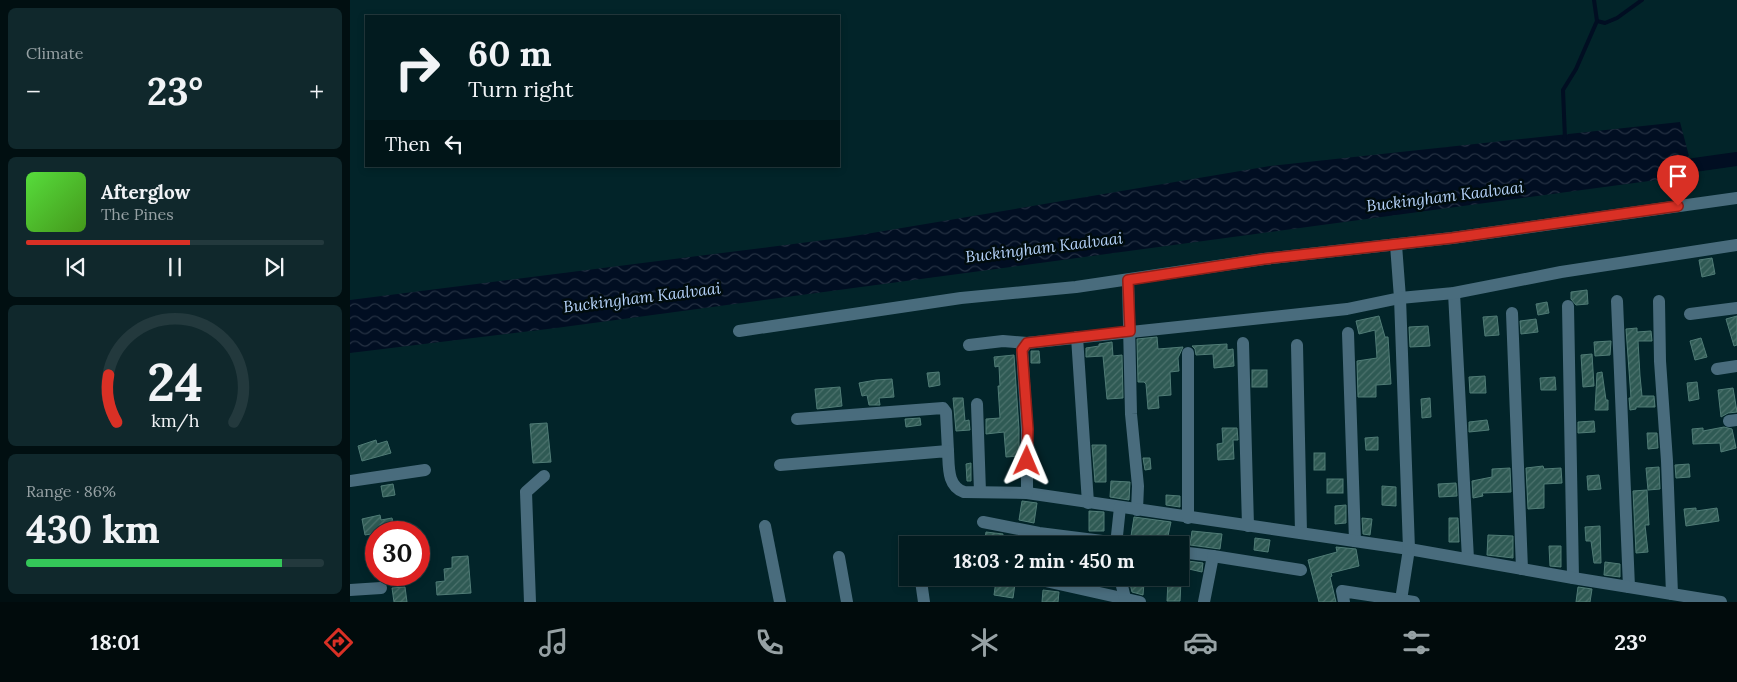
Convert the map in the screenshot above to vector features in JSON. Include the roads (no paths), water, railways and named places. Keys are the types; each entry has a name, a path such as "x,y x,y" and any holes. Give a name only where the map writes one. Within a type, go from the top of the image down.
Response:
{"street":[{"path":"739,331 961,298 1076,287 1264,259 1396,245 1737,198"},
{"path":"1396,245 1400,298 1409,549 1400,600"},
{"path":"969,345 1003,341 1027,343 1346,309 1400,298 1454,292 1560,272 1737,245"},
{"path":"1128,280 1132,414 1138,486 1136,510"},
{"path":"1454,292 1468,559"},
{"path":"1617,301 1629,587"},
{"path":"1659,301 1660,361 1672,594"},
{"path":"1568,306 1573,578"},
{"path":"1690,314 1737,308"},
{"path":"1512,313 1522,569"},
{"path":"1348,334 1355,541"},
{"path":"1077,337 1088,503"},
{"path":"1027,343 1022,350 1028,429 1027,493"},
{"path":"1243,343 1248,526"},
{"path":"1297,345 1301,533"},
{"path":"1188,353 1188,518"},
{"path":"1717,369 1737,366"},
{"path":"977,404 980,492"},
{"path":"797,419 943,408 946,412 950,475 955,486 964,492 1027,493 1409,549 1721,602"},
{"path":"780,465 948,451"},
{"path":"350,481 425,470"},
{"path":"530,602 526,492 544,476"},
{"path":"1117,536 1120,507"},
{"path":"983,522 1061,536"},
{"path":"765,526 780,602"},
{"path":"1189,553 1301,570"},
{"path":"1204,602 1213,556"},
{"path":"839,557 846,602"},
{"path":"922,586 924,602"},
{"path":"1066,586 1140,602"},
{"path":"1122,586 1126,600"},
{"path":"350,589 381,588"},
{"path":"1344,602 1342,591 1414,602"}],"water":[{"path":"1680,122 1694,175 556,328 350,353 350,300 848,237 1270,166"}],"waterway":[{"path":"1565,139 1563,90 1576,69 1597,21 1594,0"},
{"path":"1597,21 1605,23 1617,18 1642,0"},
{"name":"Buckingham Kaalvaai","path":"1673,168 1737,159"}]}
